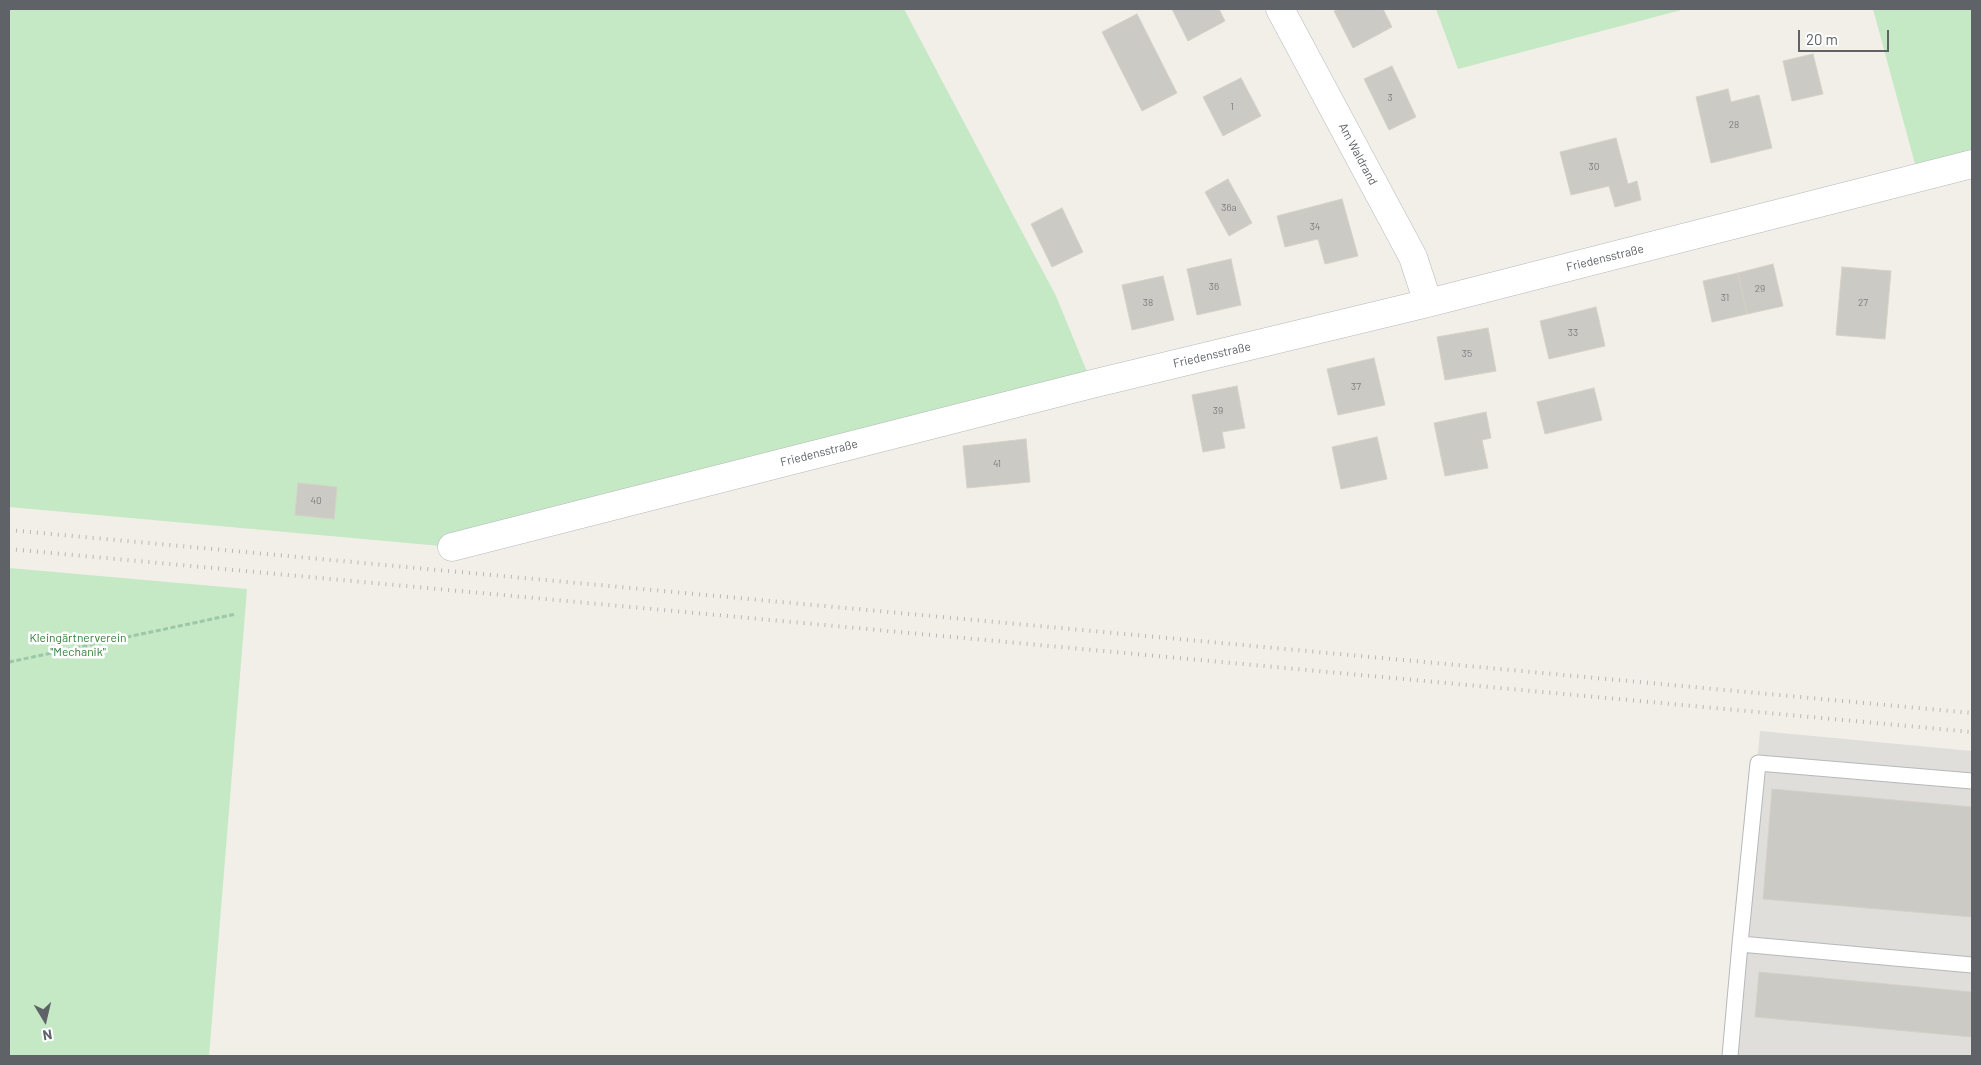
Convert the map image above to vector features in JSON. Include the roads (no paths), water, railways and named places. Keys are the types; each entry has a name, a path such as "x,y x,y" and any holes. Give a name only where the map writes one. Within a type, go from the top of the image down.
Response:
{"street":[{"name":"Am Waldrand","path":"1280,9 1413,257 1428,303"},
{"name":"Friedensstraße","path":"452,547 1092,384 1428,303 1972,164"}],"lane":[{"path":"1730,1056 1758,762 1972,781"},
{"path":"1740,944 1972,965"}],"railway":[{"path":"9,530 1972,713"},
{"path":"9,549 1972,732"}],"park label":[{"name":"Kleingärtnerverein \"Mechanik\"","path":"78,645"}]}
